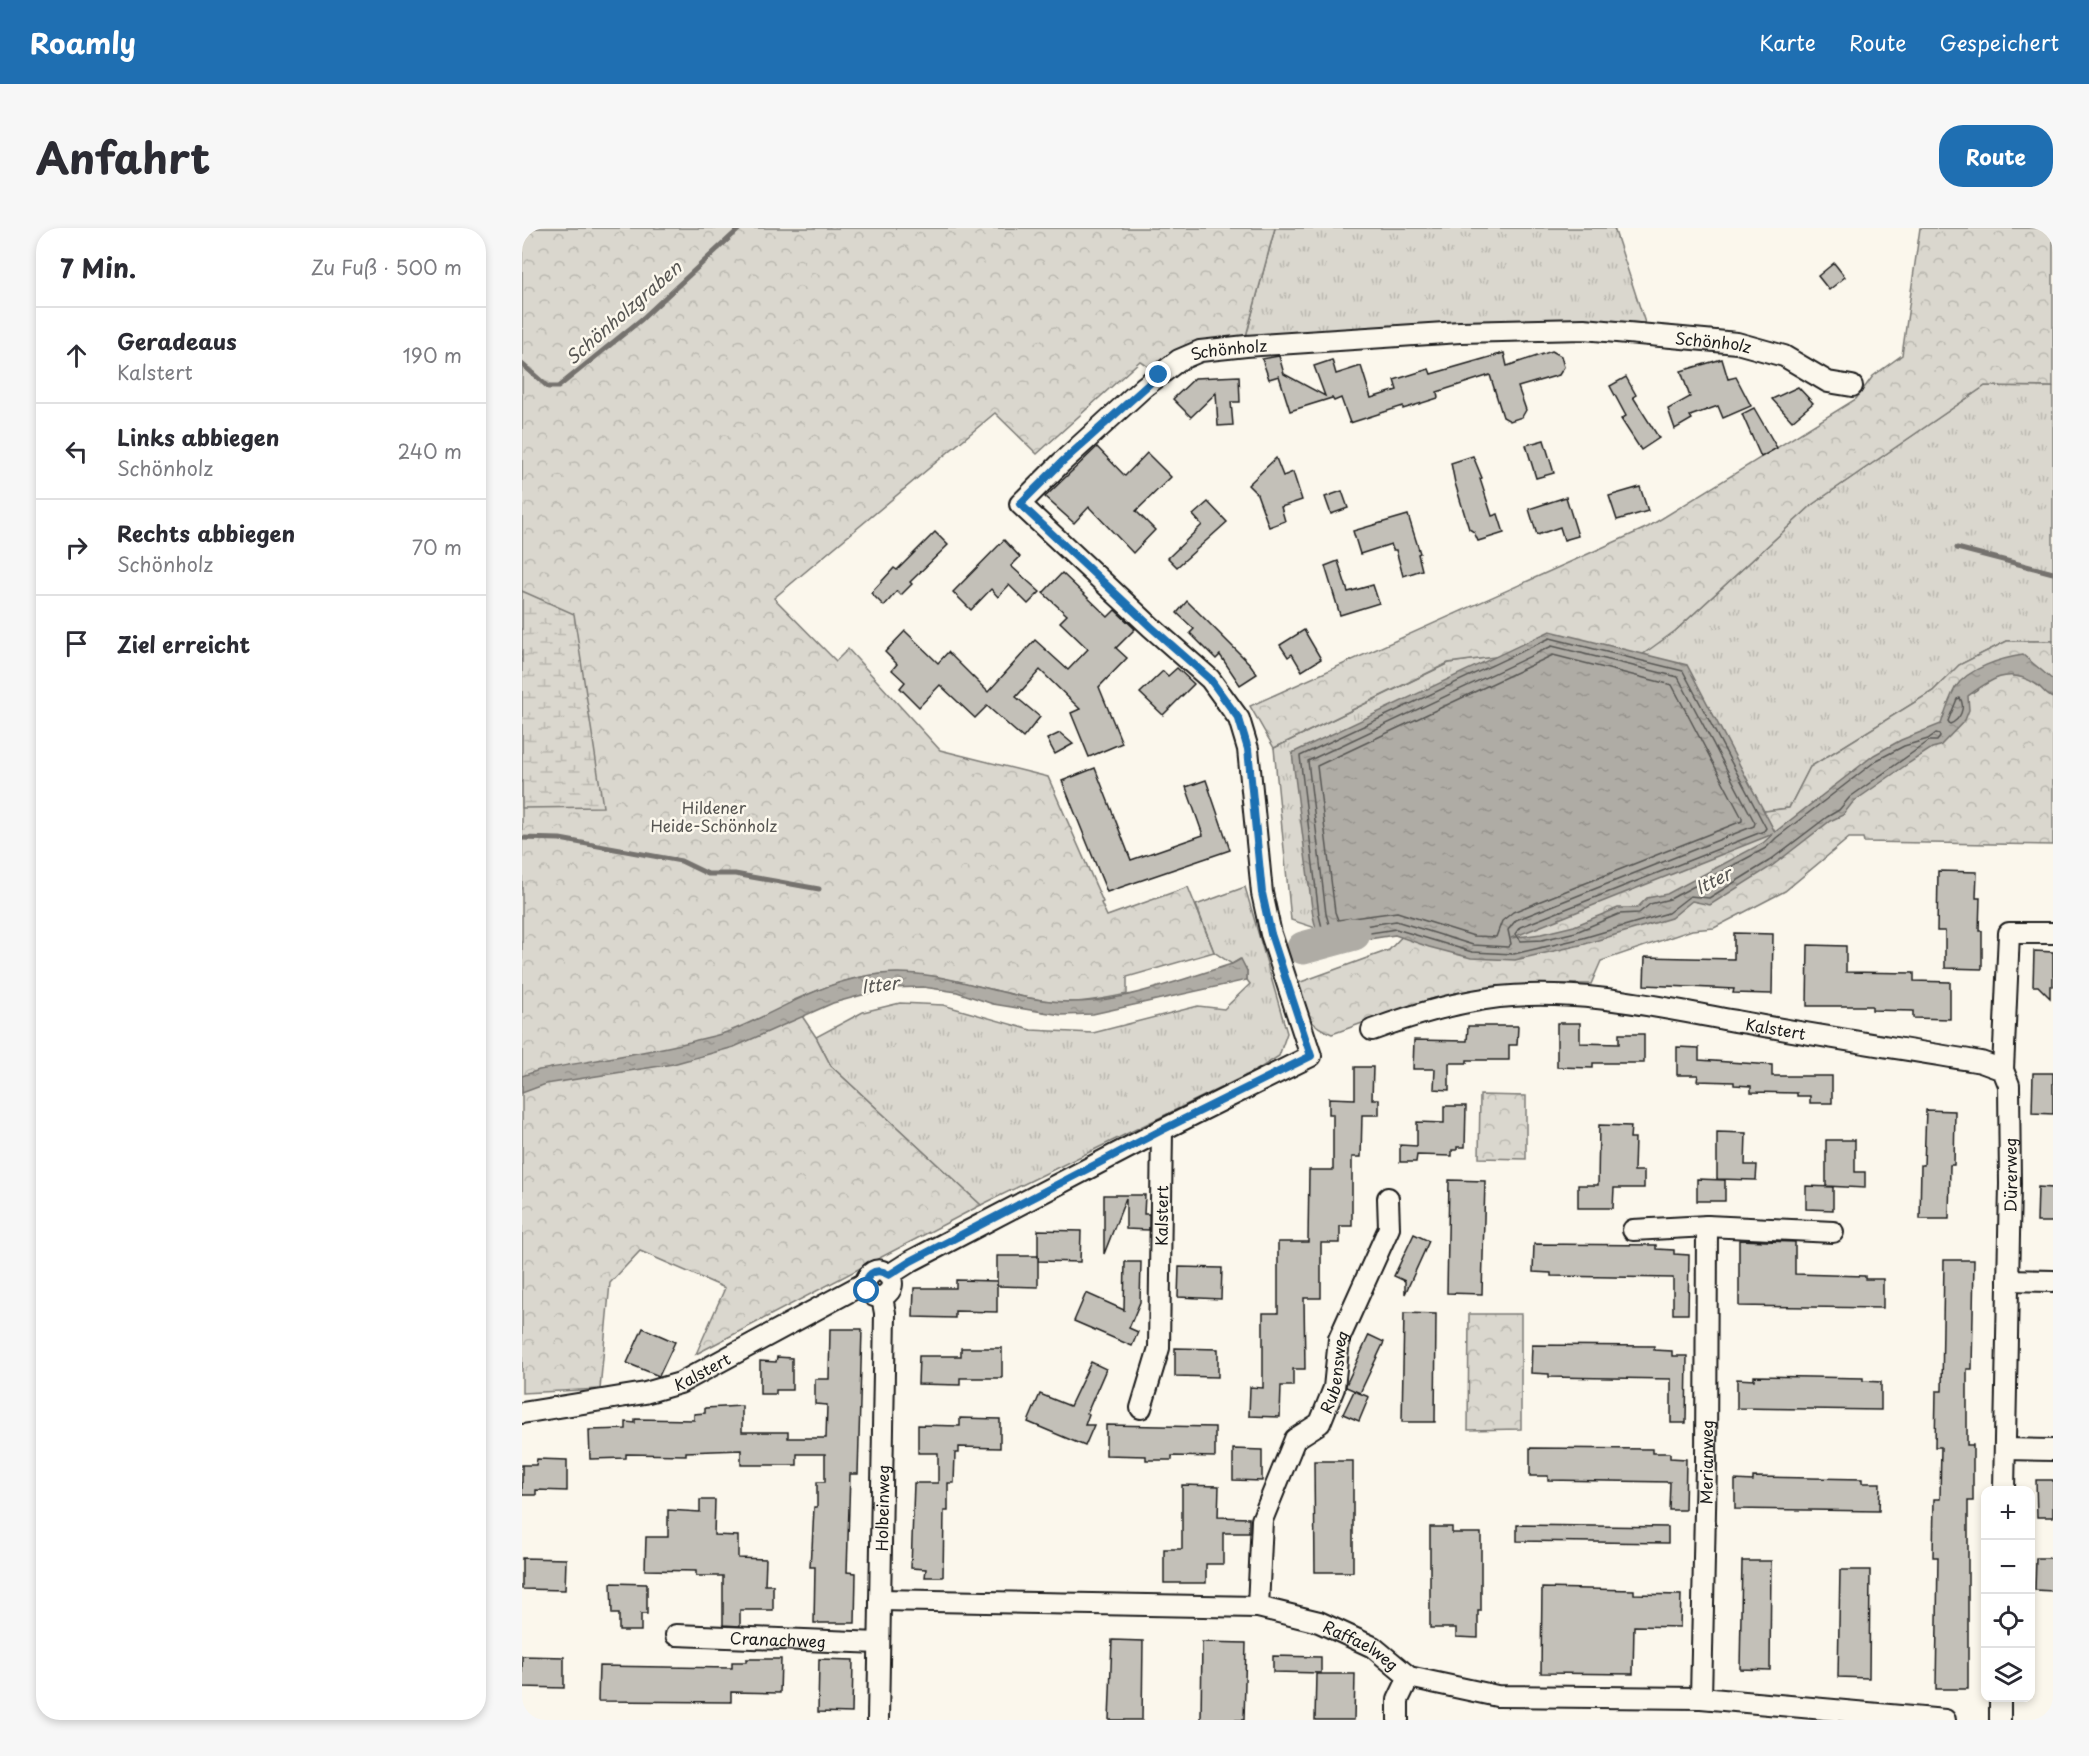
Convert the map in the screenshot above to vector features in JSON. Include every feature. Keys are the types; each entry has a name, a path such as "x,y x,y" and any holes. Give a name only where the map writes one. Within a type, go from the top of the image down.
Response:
{"street":[{"name":"Schönholz","path":"1311,1056 1271,934 1262,893 1248,749 1239,719 1210,679 1020,504 1144,387 1179,360 1200,351 1460,332 1584,329 1737,344 1784,356 1828,382 1852,386"},
{"path":"2003,1070 2009,933 2053,933"},
{"name":"Kalstert","path":"1372,1030 1420,1013 1453,1005 1499,997 1566,996 1642,1005 1981,1062 2003,1070"},
{"name":"Kalstert","path":"522,1413 645,1394 680,1383 865,1283 874,1271 882,1271 889,1275 911,1261 1162,1130 1311,1056"},
{"name":"Dürerweg","path":"2003,1070 2009,1085 2010,1184 2004,1486"},
{"name":"Kalstert","path":"1142,1408 1159,1348 1162,1130"},
{"name":"Rubensweg","path":"1258,1607 1262,1520 1295,1439 1320,1423 1334,1388 1339,1339 1389,1228 1388,1198"},
{"path":"1633,1230 1707,1227 1833,1232"},
{"name":"Merianweg","path":"1701,1698 1706,1464 1707,1227"},
{"path":"865,1283 867,1291 874,1297 882,1297 890,1292 892,1284 889,1275"},
{"path":"2008,1280 2053,1281"},
{"name":"Holbeinweg","path":"878,1720 885,1313 882,1297"},
{"path":"2005,1449 2053,1450"},
{"name":"Raffaelweg","path":"880,1600 1258,1607 1319,1622 1373,1647 1409,1677 1497,1696 1701,1698 1945,1720"},
{"name":"Cranachweg","path":"675,1635 879,1643"},
{"path":"1398,1720 1398,1700 1409,1677"},
{"path":"2000,1702 2000,1720"}],"green space":[{"name":"Hildener Heide-Schönholz","path":"522,228 1275,228 1245,340 1154,371 1140,361 1037,454 995,413 774,598 836,661 848,649 940,750 1048,777 1107,916 1188,887 1214,952 1127,977 1127,994 1084,1001 1041,1000 943,978 883,974 848,980 792,1001 816,1037 831,1066 981,1205 696,1354 725,1288 640,1251 610,1283 600,1389 522,1393"},
{"path":"1275,228 1614,228 1645,323 1583,320 1245,340"},
{"path":"1920,228 2053,228 2053,387 1985,386 1813,504 1675,631 1588,694 1540,651 1448,663 1274,748 1250,706 1648,527 1856,399 1873,376 1902,355"},
{"path":"1985,386 2053,387 2053,641 2007,641 1959,665 1933,691 1810,767 1789,808 1488,846 1318,938 1313,927 1291,920 1274,748 1449,663 1675,631 1813,504"},
{"path":"522,591 574,614 603,807 522,808"},
{"path":"2007,641 2053,641 2053,845 1864,842 1863,838 1849,838 1785,891 1714,928 1692,930 1601,961 1591,984 1531,984 1471,990 1419,1003 1332,1034 1316,1025 1308,1015 1298,983 1389,950 1488,846 1789,808 1810,767 1933,691 1959,665"},
{"path":"1245,887 1287,1033 1279,1056 1257,1070 981,1205 831,1066 816,1037 863,1012 900,1003 943,1005 1031,1030 1093,1033 1198,1006 1224,1009 1250,984 1247,980 1247,971 1240,959 1232,964 1214,952 1196,905"},
{"path":"1480,1095 1526,1096 1526,1159 1479,1158"},
{"path":"1469,1314 1521,1314 1521,1429 1468,1430"}],"water":[{"path":"1550,631 1687,665 1775,832 1874,755 1901,740 1941,724 1955,688 1968,675 1977,670 1996,661 2023,655 2053,680 2053,698 2034,683 2015,676 1999,677 1984,685 1968,696 1969,710 1965,720 1940,746 1932,748 1909,763 1853,802 1843,815 1830,821 1772,866 1710,905 1692,901 1671,918 1585,944 1515,960 1471,958 1395,935 1343,943 1319,949 1313,954 1308,941 1318,937 1313,916 1292,753","holes":["1773,834 1763,843 1667,894 1647,898 1637,908 1618,908 1574,926 1511,938"]},
{"path":"1241,959 1247,971 1247,980 1093,1014 1061,1015 993,1004 957,992 923,987 888,988 833,1003 734,1047 673,1064 546,1084 522,1093 522,1076 539,1070 652,1050 720,1034 821,989 859,977 902,973 922,975 1022,997 1066,1002 1090,1001 1114,998 1162,986 1232,964"}],"building":[{"path":"1834,263 1845,277 1829,290 1818,276"},
{"path":"1552,351 1561,356 1564,367 1559,375 1518,387 1526,410 1522,417 1510,421 1503,417 1490,375 1437,392 1438,398 1403,409 1403,406 1350,423 1341,398 1334,401 1332,398 1290,411 1279,376 1269,379 1262,359 1279,356 1284,374 1325,396 1314,366 1332,360 1336,374 1361,366 1371,398 1397,390 1394,380 1429,369 1431,374 1504,353 1507,366"},
{"path":"1722,359 1728,379 1736,377 1751,406 1723,418 1718,406 1690,416 1692,419 1675,429 1668,409 1690,397 1681,371"},
{"path":"1239,376 1240,402 1231,402 1233,425 1218,426 1216,393 1191,417 1173,399 1195,378"},
{"path":"1626,377 1636,395 1633,397 1659,438 1641,450 1621,419 1626,416 1610,386"},
{"path":"1798,387 1813,403 1792,421 1772,399"},
{"path":"1754,408 1777,448 1761,457 1742,414"},
{"path":"1544,440 1554,473 1536,478 1526,445"},
{"path":"1097,447 1125,476 1147,453 1171,477 1136,511 1155,530 1133,553 1089,507 1074,523 1045,497"},
{"path":"1473,456 1482,478 1480,479 1492,516 1498,514 1504,533 1478,541 1474,532 1469,529 1451,463"},
{"path":"1276,458 1283,476 1293,472 1302,500 1281,507 1285,521 1269,527 1257,494 1248,485"},
{"path":"1640,487 1648,511 1617,520 1609,496"},
{"path":"1342,491 1348,508 1331,514 1325,497"},
{"path":"1566,497 1578,536 1564,540 1560,527 1537,535 1529,509"},
{"path":"1208,502 1227,522 1177,567 1168,558 1202,525 1193,515"},
{"path":"1408,515 1420,553 1418,554 1422,570 1403,576 1396,550 1393,550 1391,544 1360,554 1353,531"},
{"path":"935,532 948,545 910,582 912,584 901,595 897,591 884,606 871,593 894,568 897,570"},
{"path":"1004,540 1020,557 1011,566 1040,592 1028,604 1009,585 998,597 991,589 971,610 953,592"},
{"path":"1338,561 1348,592 1373,585 1379,603 1340,615 1325,566"},
{"path":"1062,573 1108,617 1115,610 1135,629 1116,648 1127,658 1099,687 1122,743 1089,757 1071,713 1080,709 1040,670 1016,697 1040,717 1023,738 987,706 975,718 940,685 919,707 900,688 905,682 892,670 897,664 885,652 905,631 938,663 948,652 988,692 1035,640 1068,670 1088,649 1060,622 1067,615 1043,593"},
{"path":"1187,601 1250,664 1257,674 1240,685 1220,655 1216,659 1190,633 1194,629 1177,613"},
{"path":"1304,630 1321,659 1302,671 1292,654 1288,657 1280,645"},
{"path":"1177,668 1194,684 1163,715 1140,693 1163,671 1168,676"},
{"path":"1060,733 1073,744 1055,754 1047,739"},
{"path":"1095,768 1131,860 1203,835 1186,787 1206,780 1230,850 1107,892 1062,781"},
{"path":"1938,871 1977,872 1976,898 1980,898 1979,931 1982,931 1982,969 1945,968 1945,931 1937,931"},
{"path":"1734,933 1773,934 1772,994 1733,993 1734,989 1644,985 1645,957 1734,959"},
{"path":"1808,945 1846,946 1846,972 1914,973 1914,981 1950,982 1950,1019 1913,1018 1913,1011 1872,1010 1872,1006 1807,1006"},
{"path":"2034,951 2053,952 2053,986 2050,986 2050,998 2038,986 2033,986"},
{"path":"1557,1023 1580,1023 1580,1043 1619,1044 1619,1034 1644,1034 1644,1063 1593,1063 1593,1068 1557,1067"},
{"path":"1468,1026 1518,1026 1517,1045 1509,1045 1509,1060 1467,1060 1467,1063 1449,1063 1449,1090 1434,1089 1435,1069 1413,1069 1414,1040 1467,1041"},
{"path":"1677,1047 1699,1048 1699,1060 1772,1065 1772,1076 1832,1076 1832,1103 1810,1103 1810,1096 1797,1096 1797,1093 1751,1092 1751,1086 1734,1085 1734,1082 1697,1081 1698,1075 1677,1075"},
{"path":"1355,1067 1373,1067 1372,1099 1379,1099 1379,1115 1362,1115 1361,1157 1352,1157 1352,1226 1340,1226 1340,1243 1321,1243 1321,1298 1304,1298 1305,1369 1293,1369 1293,1386 1281,1386 1280,1417 1249,1416 1250,1387 1263,1388 1263,1313 1278,1313 1278,1242 1308,1242 1309,1170 1333,1170 1333,1114 1329,1114 1329,1098 1355,1099"},
{"path":"2033,1073 2053,1073 2053,1114 2032,1113"},
{"path":"1444,1106 1466,1106 1465,1147 1452,1150 1452,1156 1417,1155 1416,1162 1400,1162 1400,1145 1417,1146 1417,1122 1444,1123"},
{"path":"1926,1110 1955,1111 1954,1165 1950,1165 1949,1219 1920,1219 1921,1165 1924,1165"},
{"path":"1599,1125 1631,1126 1630,1138 1635,1138 1634,1171 1644,1171 1644,1188 1614,1188 1613,1208 1578,1208 1578,1185 1598,1185"},
{"path":"1717,1132 1746,1133 1745,1165 1757,1165 1756,1180 1717,1179"},
{"path":"1826,1140 1855,1140 1855,1172 1865,1172 1865,1188 1826,1186"},
{"path":"1697,1179 1725,1180 1725,1201 1697,1201"},
{"path":"1449,1180 1485,1181 1482,1294 1447,1293"},
{"path":"1806,1186 1833,1187 1833,1210 1806,1209"},
{"path":"2038,1187 2053,1188 2053,1222 2037,1222"},
{"path":"1104,1195 1145,1195 1144,1214 1149,1214 1149,1230 1126,1229 1126,1198 1104,1254"},
{"path":"1038,1230 1081,1231 1080,1262 1038,1261"},
{"path":"1414,1234 1429,1241 1405,1294 1405,1281 1394,1276"},
{"path":"1739,1240 1795,1242 1795,1274 1865,1276 1865,1279 1883,1279 1883,1308 1739,1306"},
{"path":"1534,1244 1656,1245 1656,1249 1674,1250 1674,1254 1689,1255 1688,1314 1673,1314 1673,1278 1551,1276 1551,1273 1533,1272"},
{"path":"997,1256 1038,1256 1038,1287 997,1286"},
{"path":"1944,1260 1974,1260 1972,1369 1967,1369 1967,1445 1973,1445 1973,1501 1968,1501 1968,1689 1936,1689 1938,1557 1933,1557 1934,1499 1940,1499 1941,1447 1935,1447 1936,1391 1942,1391"},
{"path":"1125,1262 1141,1262 1140,1302 1129,1328 1138,1332 1132,1346 1074,1321 1086,1293 1124,1310"},
{"path":"1179,1267 1222,1268 1221,1299 1178,1297"},
{"path":"956,1280 997,1281 997,1312 955,1311 955,1318 913,1317 914,1288 956,1288"},
{"path":"1404,1313 1436,1314 1435,1422 1402,1422"},
{"path":"643,1328 675,1342 659,1376 627,1363"},
{"path":"830,1329 862,1329 858,1474 850,1474 847,1572 856,1573 855,1623 814,1623 815,1567 810,1567 811,1549 814,1507 817,1507 817,1482 825,1482 825,1454 797,1454 797,1465 741,1465 741,1450 686,1452 686,1455 626,1454 626,1458 590,1459 589,1430 626,1429 626,1422 635,1423 635,1419 694,1420 694,1414 705,1413 705,1408 742,1406 742,1432 788,1432 788,1438 826,1438 827,1405 815,1404 815,1379 829,1379"},
{"path":"1369,1335 1384,1342 1360,1393 1346,1385"},
{"path":"1532,1345 1654,1346 1654,1350 1672,1351 1672,1356 1687,1356 1686,1423 1671,1423 1671,1379 1549,1377 1549,1374 1531,1373"},
{"path":"961,1348 1002,1348 1002,1378 960,1378 960,1385 918,1384 919,1356 961,1356"},
{"path":"1175,1348 1218,1349 1218,1377 1175,1376"},
{"path":"777,1357 792,1358 792,1390 776,1390 776,1394 760,1394 760,1361 776,1362"},
{"path":"1091,1362 1106,1369 1087,1413 1089,1414 1085,1425 1094,1425 1085,1446 1028,1422 1040,1394 1070,1406"},
{"path":"1754,1376 1863,1378 1863,1381 1881,1382 1881,1410 1737,1408 1737,1379 1754,1380"},
{"path":"1354,1391 1369,1397 1359,1421 1343,1414"},
{"path":"960,1418 1000,1419 1000,1448 959,1447 959,1453 955,1453 954,1483 948,1483 948,1511 944,1511 943,1577 925,1577 926,1569 911,1568 914,1483 938,1483 938,1453 918,1453 918,1425 960,1426"},
{"path":"1106,1425 1215,1427 1215,1457 1172,1456 1172,1460 1146,1460 1146,1456 1106,1455"},
{"path":"1530,1448 1652,1449 1652,1453 1670,1453 1670,1458 1686,1459 1685,1510 1669,1510 1670,1482 1548,1480 1548,1476 1530,1476"},
{"path":"1233,1449 1262,1450 1262,1481 1233,1480"},
{"path":"537,1459 567,1460 567,1491 536,1490 536,1495 522,1495 522,1465 536,1465"},
{"path":"1314,1461 1353,1461 1353,1572 1315,1572"},
{"path":"1753,1477 1862,1479 1862,1483 1880,1483 1879,1511 1735,1509 1735,1480 1753,1481"},
{"path":"2036,1480 2053,1480 2053,1517 2037,1517"},
{"path":"1182,1485 1219,1486 1218,1517 1249,1518 1249,1533 1223,1533 1223,1564 1206,1564 1206,1583 1164,1583 1164,1549 1182,1549"},
{"path":"700,1500 715,1500 714,1535 738,1536 738,1558 766,1559 765,1585 773,1585 773,1610 740,1610 740,1626 723,1625 723,1576 696,1576 696,1571 645,1570 646,1537 668,1537 668,1510 700,1512"},
{"path":"1517,1525 1668,1527 1668,1543 1517,1541"},
{"path":"1430,1527 1452,1527 1452,1533 1481,1533 1481,1611 1478,1611 1478,1638 1456,1637 1456,1628 1430,1628"},
{"path":"522,1558 566,1559 565,1590 522,1589"},
{"path":"2036,1558 2053,1558 2053,1591 2035,1590"},
{"path":"1742,1561 1771,1561 1770,1670 1740,1669"},
{"path":"1840,1570 1870,1570 1869,1678 1838,1677"},
{"path":"611,1583 647,1584 647,1614 641,1614 641,1631 619,1631 619,1614 612,1614"},
{"path":"1542,1588 1634,1590 1634,1594 1681,1595 1680,1627 1634,1626 1633,1674 1541,1673"},
{"path":"1112,1640 1143,1641 1142,1720 1109,1720"},
{"path":"1202,1642 1246,1643 1244,1720 1201,1720"},
{"path":"522,1656 564,1657 564,1688 522,1687"},
{"path":"1273,1656 1321,1657 1321,1673 1273,1672"},
{"path":"746,1659 781,1659 780,1693 731,1692 731,1702 598,1701 599,1666 732,1668 732,1662 746,1662"},
{"path":"819,1659 853,1660 852,1713 818,1712"},
{"path":"1316,1674 1355,1674 1354,1720 1315,1720"}],"waterway":[{"name":"Schönholzgraben","path":"522,364 548,387 558,387 642,319 740,228"},
{"path":"1957,548 2053,573"},
{"path":"522,838 560,839 681,861 708,874 735,874 819,889"},
{"name":"Itter","path":"1303,948 1354,934"}],"route":[{"path":"867,1291 865,1283 874,1271 882,1271 889,1275 911,1261 1162,1130 1311,1056 1271,934 1262,893 1248,749 1239,719 1210,679 1020,504 1062,462 1159,375"}]}
